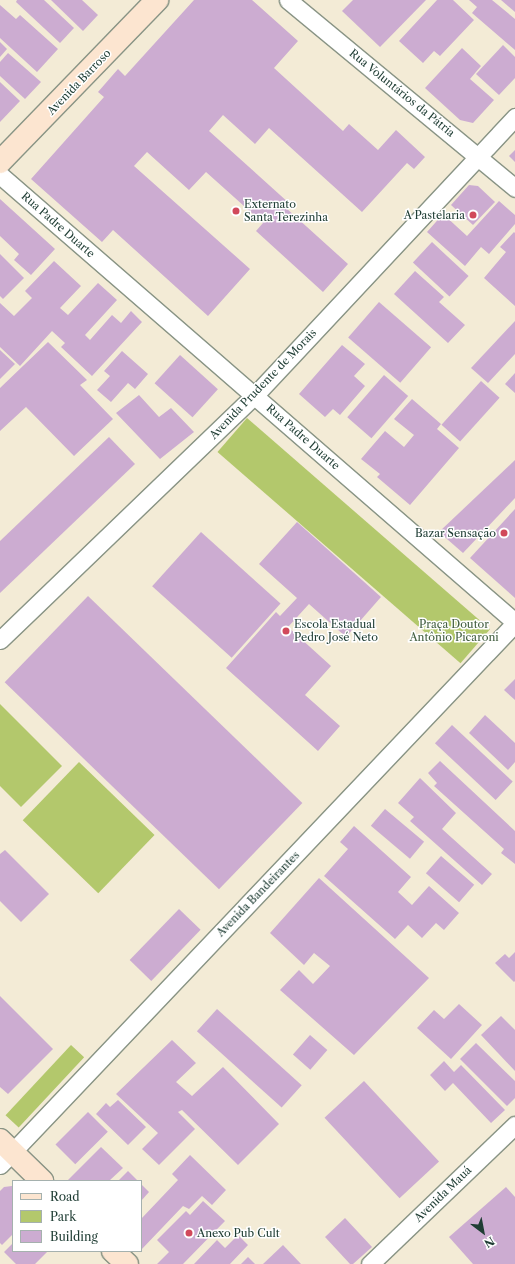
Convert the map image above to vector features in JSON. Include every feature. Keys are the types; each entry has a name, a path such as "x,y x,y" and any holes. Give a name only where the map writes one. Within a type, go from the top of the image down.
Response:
{"street":[{"name":"Avenida Barroso","path":"0,162 157,0"},
{"name":"Rua Voluntários da Pátria","path":"288,0 479,156 515,188"},
{"name":"Avenida Prudente de Morais","path":"0,640 255,396 515,117"},
{"name":"Rua Padre Duarte","path":"0,175 515,622"},
{"name":"Avenida Bandeirantes","path":"4,1153 515,622"},
{"name":"Avenida Mauá","path":"370,1264 515,1125"},
{"path":"4,1153 41,1180"},
{"path":"114,1252 127,1264"}],"green space":[{"name":"Praça Doutor Antônio Picaroni","path":"247,418 490,629 460,663 217,452"},
{"path":"0,704 62,766 21,807 0,786"},
{"path":"79,762 155,835 98,893 23,820"},
{"path":"71,1045 84,1057 19,1127 6,1115"}],"building":[{"path":"17,0 44,0 74,28 60,43 16,2"},
{"path":"51,0 82,0 98,15 83,31"},
{"path":"194,0 252,0 298,41 274,68 343,131 349,124 378,150 396,130 425,157 414,169 407,163 362,212 269,128 255,144 223,115 209,131 290,204 286,208 348,264 323,292 256,231 263,223 206,172 189,190 147,152 134,166 250,269 208,316 113,230 102,242 31,179 104,97 98,92 118,69 125,76"},
{"path":"353,0 426,0 380,47 342,11"},
{"path":"437,0 453,0 474,20 440,56 434,51 423,63 399,41"},
{"path":"469,0 492,0 515,19 515,50 472,13 477,7"},
{"path":"501,0 515,0 515,12"},
{"path":"0,5 16,19 20,15 58,49 37,72 0,38"},
{"path":"0,42 7,49 0,57"},
{"path":"503,45 515,57 515,78 499,95 476,74"},
{"path":"462,48 481,66 470,79 494,100 473,123 460,120 425,88"},
{"path":"8,53 41,82 25,99 0,76 0,62"},
{"path":"0,82 20,101 0,122"},
{"path":"515,150 515,162 509,156"},
{"name":"A Pastelaria","path":"469,185 478,186 495,202 473,225 451,205"},
{"path":"0,199 55,249 31,275 14,260 19,254 0,236"},
{"path":"499,201 515,215 515,224 489,254 481,247 465,266 427,232 443,214 467,236"},
{"path":"514,232 515,306 484,278 506,252 500,247"},
{"path":"432,242 469,276 449,297 413,262"},
{"path":"0,254 24,278 3,299 0,296"},
{"path":"54,261 81,286 60,308 68,315 98,283 117,300 85,335 90,340 112,315 121,323 131,311 142,322 92,376 61,347 65,343 52,331 20,366 0,347 0,303 14,316 32,298 25,291"},
{"path":"415,271 444,297 439,302 465,325 448,343 394,294"},
{"path":"379,302 431,347 400,383 348,337"},
{"path":"515,321 515,354 488,383 471,368"},
{"path":"48,342 87,380 80,385 113,419 74,456 26,407 0,431 0,388"},
{"path":"342,345 365,364 354,376 365,386 340,415 333,409 325,417 299,394"},
{"path":"0,350 15,364 0,379"},
{"path":"122,351 148,374 135,389 128,383 111,402 97,390 110,376 104,371"},
{"path":"180,355 218,389 192,417 155,383"},
{"path":"515,373 515,393 505,384"},
{"path":"384,375 408,396 371,438 347,417"},
{"path":"481,381 500,398 460,442 442,425"},
{"path":"139,395 159,417 171,408 194,432 160,459 116,413"},
{"path":"412,399 441,424 437,429 459,448 410,505 377,477 380,474 361,459 385,431 404,447 414,435 394,419"},
{"path":"109,437 135,464 0,593 0,541"},
{"path":"515,460 515,498 463,553 439,532"},
{"name":"Bazar Sensação","path":"515,509 515,598 470,558"},
{"path":"297,522 381,597 346,637 309,604 288,627 331,666 305,695 340,726 318,751 226,668 276,612 280,616 297,598 259,564"},
{"path":"201,532 281,604 232,658 152,586"},
{"path":"88,596 302,803 219,889 5,682"},
{"path":"515,679 515,700 504,690"},
{"path":"485,715 515,743 515,762 508,770 469,733"},
{"path":"452,725 513,782 496,800 435,743"},
{"path":"440,761 515,831 515,864 501,853 504,849 434,786 437,783 428,773"},
{"path":"420,778 456,813 442,829 492,874 482,885 410,821 414,817 398,803"},
{"path":"385,809 424,842 410,859 371,826"},
{"path":"354,826 411,877 398,892 412,905 429,886 459,913 444,930 436,923 422,938 408,925 395,939 324,876 348,849 340,842"},
{"path":"5,850 49,894 21,922 0,901 0,854"},
{"path":"441,856 474,885 459,902 426,873"},
{"path":"319,878 429,978 354,1055 280,990 299,970 313,984 330,966 314,953 304,965 270,933"},
{"path":"179,909 201,930 151,981 130,960"},
{"path":"515,952 514,982 495,963 505,954 509,958"},
{"path":"0,996 53,1049 8,1094 0,1087"},
{"path":"459,1004 482,1025 451,1059 417,1028 434,1010 444,1019"},
{"path":"217,1009 302,1085 282,1108 197,1031"},
{"path":"501,1016 515,1030 515,1071 481,1035"},
{"path":"310,1035 327,1050 310,1070 293,1055"},
{"path":"172,1040 196,1063 176,1082 192,1096 223,1067 279,1124 238,1165 182,1110 178,1112 195,1129 159,1165 142,1149 158,1133 116,1094"},
{"path":"476,1043 515,1081 515,1098 507,1106 460,1059"},
{"path":"444,1061 454,1072 461,1065 505,1110 491,1123 453,1083 445,1091 430,1075"},
{"path":"364,1081 439,1161 400,1198 325,1118"},
{"path":"118,1100 146,1127 128,1145 96,1114 106,1103 110,1107"},
{"path":"88,1112 108,1132 75,1164 55,1145"},
{"path":"101,1147 123,1168 110,1180 68,1180"},
{"path":"190,1155 226,1190 212,1205 202,1196 189,1209 183,1206 142,1249 142,1218 178,1180 172,1174"},
{"path":"128,1171 137,1180 119,1180"},
{"path":"142,1185 149,1192 142,1200"},
{"path":"12,1186 12,1235 2,1245 0,1243 0,1191 4,1187"},
{"path":"506,1187 515,1197 515,1264 473,1264 449,1237"},
{"path":"203,1201 225,1221 183,1264 157,1264 169,1252 157,1240 186,1211 190,1215"},
{"path":"345,1218 372,1247 353,1264 350,1264 325,1237"},
{"path":"238,1235 248,1245 230,1264 194,1264 217,1240 225,1248"},
{"path":"12,1244 12,1252 47,1252 35,1264 16,1264 4,1252"},
{"path":"283,1245 301,1264 263,1264"},
{"path":"248,1257 255,1264 241,1264"}],"place":[{"name":"Externato Santa Terezinha","path":"236,211"},
{"name":"A Pastelaria","path":"473,215"},
{"name":"Bazar Sensação","path":"504,533"},
{"name":"Escola Estadual Pedro José Neto","path":"286,631"},
{"name":"Anexo Pub Cult","path":"189,1233"}]}
